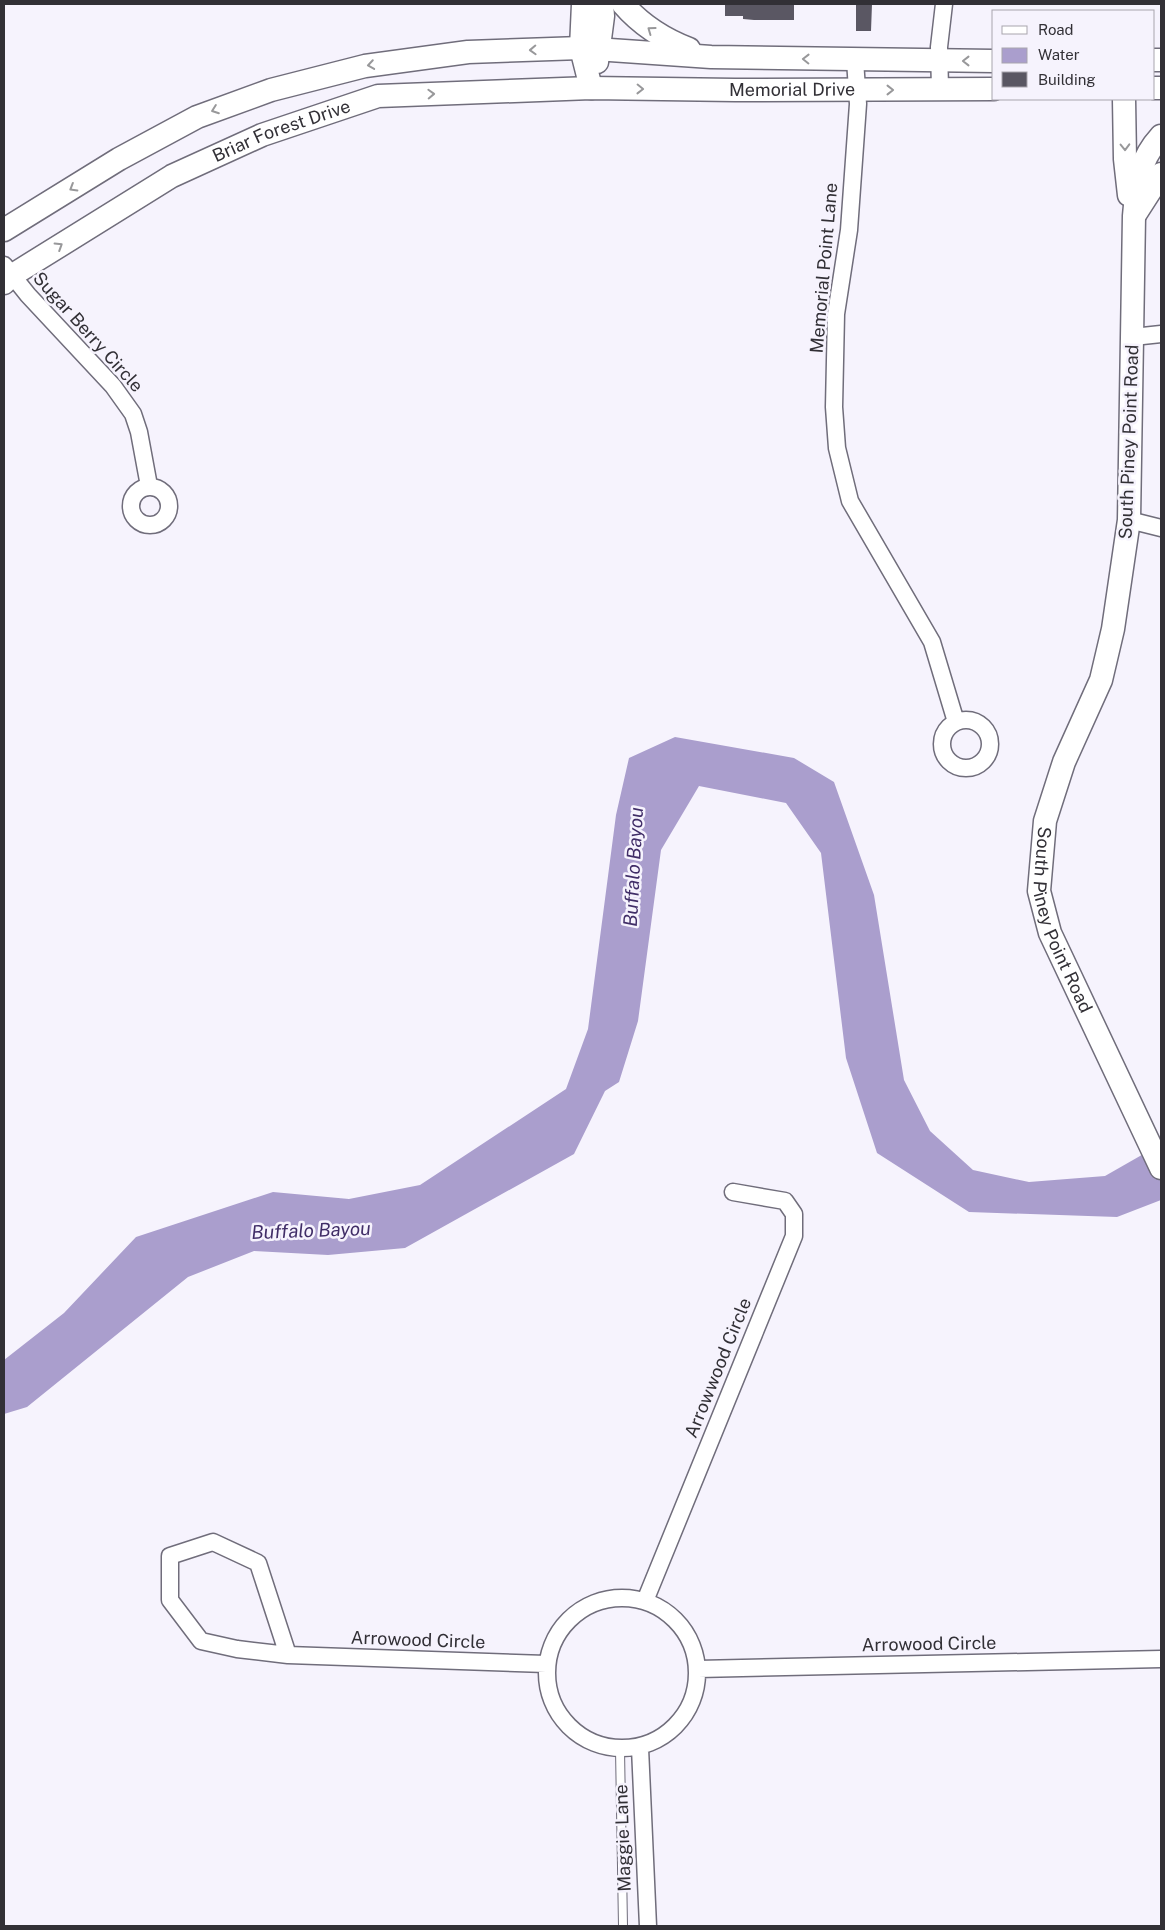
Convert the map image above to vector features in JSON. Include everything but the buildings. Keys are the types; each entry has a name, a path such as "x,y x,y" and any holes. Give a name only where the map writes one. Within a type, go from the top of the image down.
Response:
{"main road":[{"path":"583,4 591,49 591,88"},
{"path":"591,49 602,4"},
{"path":"623,4 634,17 665,40 712,57"},
{"name":"Memorial Drive","path":"591,49 712,57 992,61"},
{"name":"Briar Forest Drive","path":"4,230 119,159 198,116 271,90 365,66 468,52 591,49"},
{"name":"Memorial Drive","path":"591,88 992,89"},
{"name":"Briar Forest Drive","path":"6,275 172,176 262,135 378,96 591,88"},
{"path":"1124,100 1127,188 1134,216"},
{"name":"South Piney Point Road","path":"1161,136 1147,156 1137,176 1134,216 1129,520 1113,629 1101,680 1064,762 1045,821 1040,892 1050,933 1161,1168"},
{"path":"1134,216 1161,174"}],"street":[{"path":"940,89 938,61 944,4"},
{"name":"Memorial Point Lane","path":"855,60 858,104 849,230 836,314 834,407 837,448 850,501 932,642 956,722"},
{"name":"Sugar Berry Circle","path":"6,275 113,386 132,414 139,432 149,486"},
{"path":"1133,337 1161,334"},
{"path":"1129,520 1161,528"},
{"name":"Arrowwood Circle","path":"645,1601 794,1236 794,1214 785,1201 733,1192"},
{"name":"Arrowood Circle","path":"288,1655 258,1563 213,1542 170,1556 170,1600 201,1641 237,1649 288,1655 546,1664"},
{"path":"618,1598 645,1601 676,1620 693,1646 698,1669 694,1698 679,1724 662,1737 640,1748 620,1749 583,1738 558,1715 548,1692 546,1664 556,1636 579,1610 592,1604 618,1598"},
{"name":"Arrowood Circle","path":"698,1669 1161,1659"},
{"name":"Maggie Lane","path":"640,1748 648,1926"}],"lane":[{"path":"620,1749 623,1926"}],"water":[{"name":"Buffalo Bayou","path":"675,737 794,758 834,782 874,895 904,1080 930,1131 973,1170 1029,1182 1105,1176 1161,1144 1161,1200 1117,1217 969,1212 877,1153 846,1058 821,853 786,803 699,786 661,850 638,1021 619,1082 605,1091 574,1154 405,1248 328,1255 254,1251 188,1277 27,1407 4,1414 4,1360 64,1313 136,1237 273,1192 349,1199 420,1185 566,1089 588,1029 616,815 629,758"}]}
